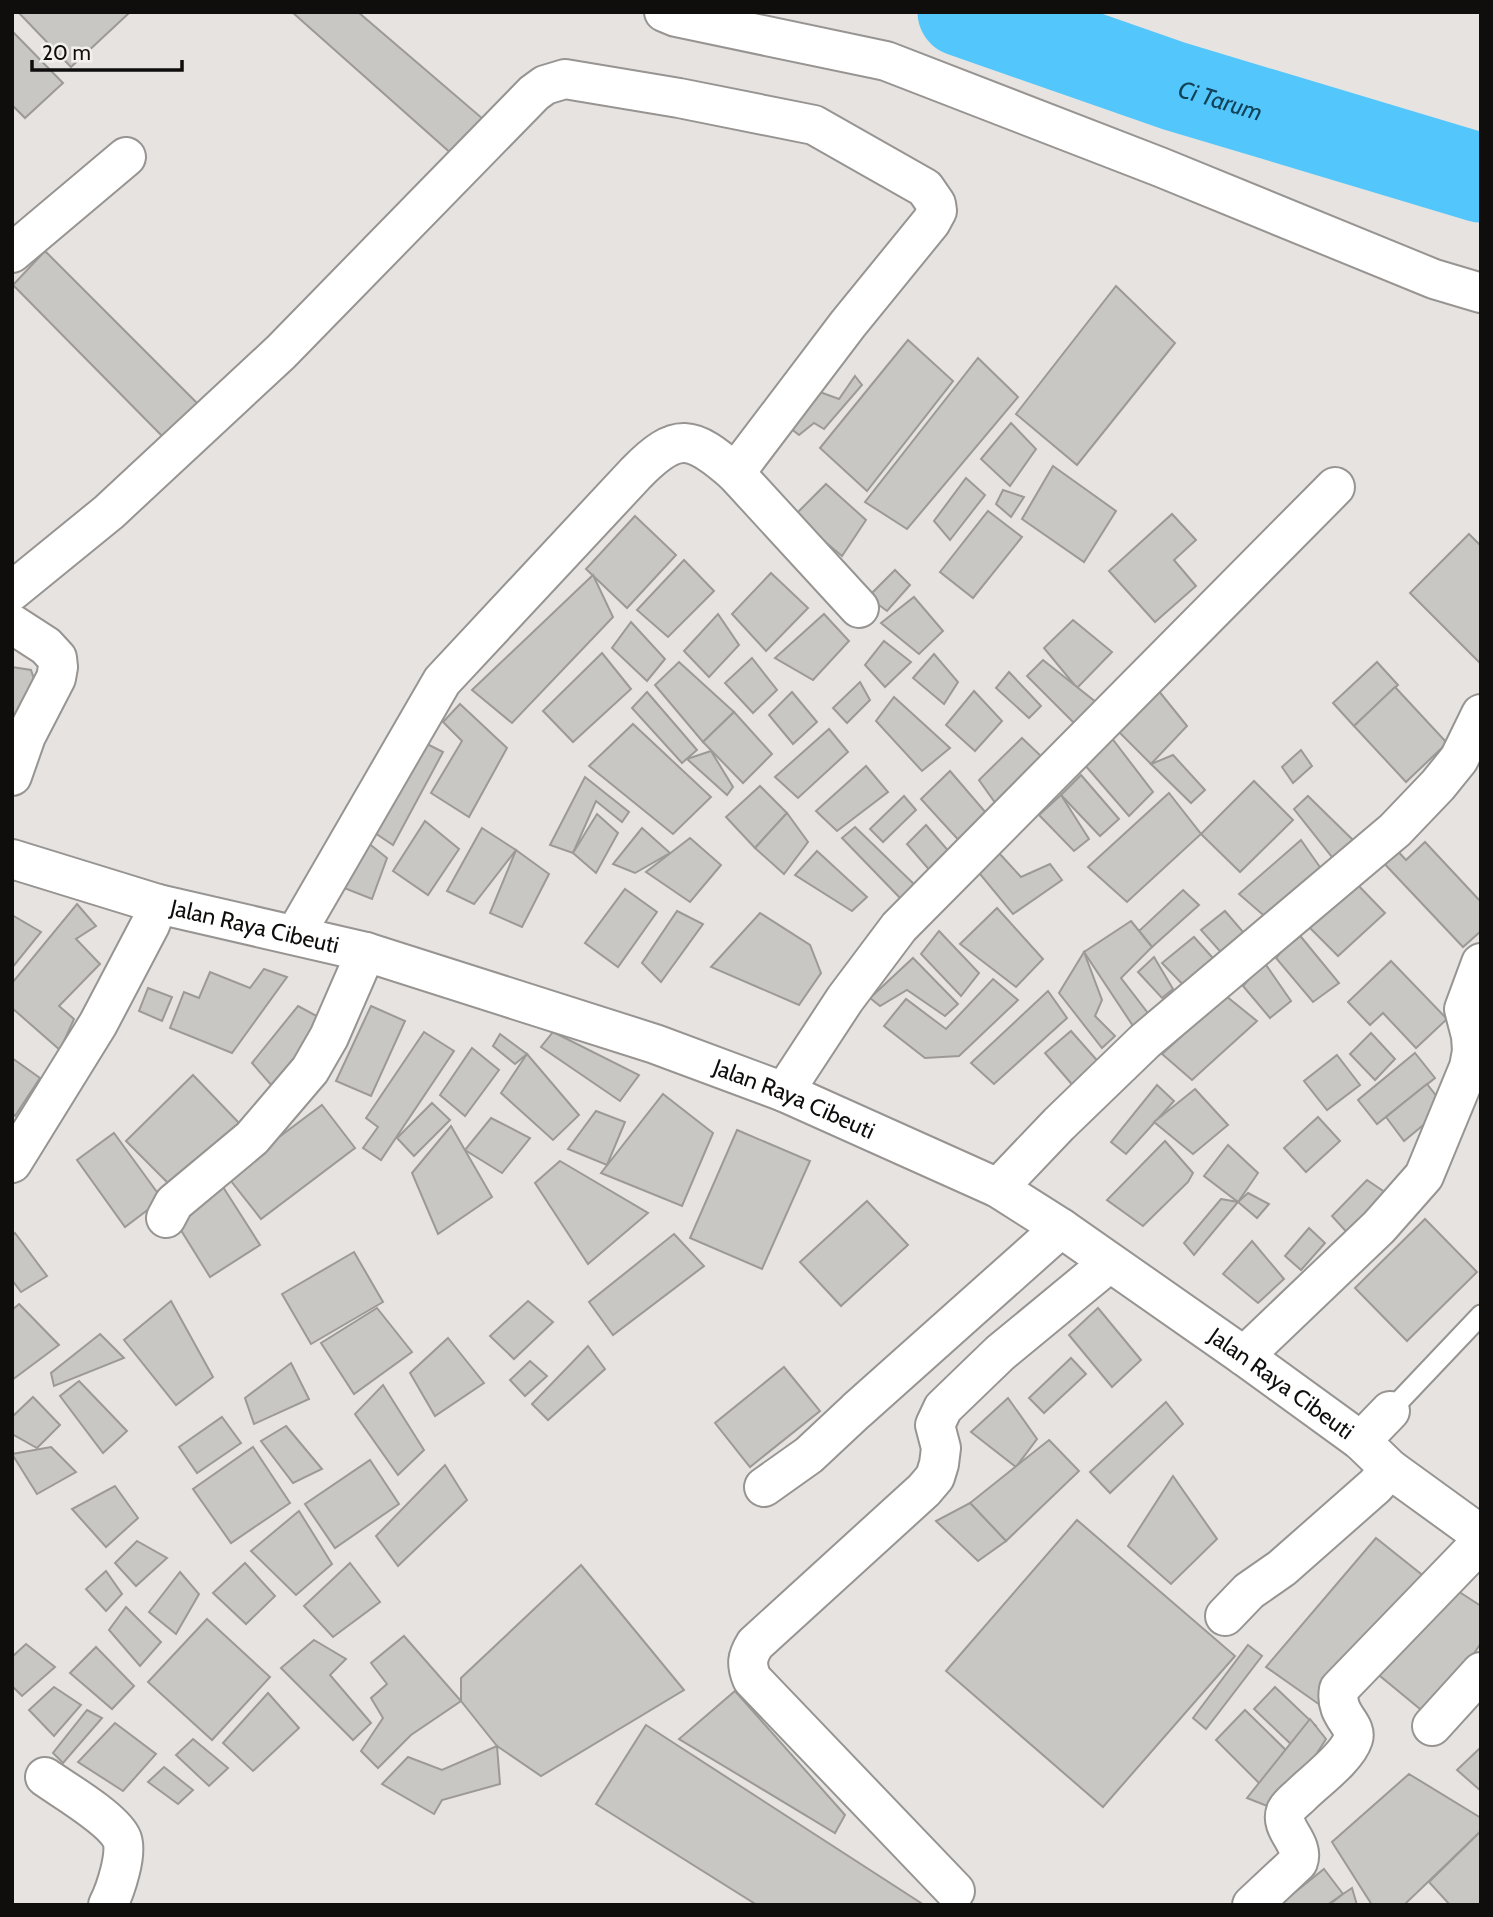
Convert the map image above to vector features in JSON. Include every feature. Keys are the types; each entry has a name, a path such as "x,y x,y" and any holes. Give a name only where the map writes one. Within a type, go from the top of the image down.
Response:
{"street":[{"path":"664,12 676,17 886,61 1160,167 1434,279 1481,293"},
{"path":"12,591 109,512 281,352 534,93 545,85 565,79 814,125 925,188 936,204 937,211 931,222 848,324 735,474"},
{"path":"12,253 126,157"},
{"path":"295,934 442,681 635,473 668,446 683,442 697,445 714,454 859,608"},
{"path":"784,1092 845,999 899,927 1335,487"},
{"path":"12,624 46,646 57,659 58,667 26,736 12,776"},
{"path":"998,1188 1059,1124 1145,1041 1395,830 1459,759 1481,714"},
{"name":"Jalan Raya Cibeuti","path":"12,859 158,904 366,952 655,1044 784,1092 998,1188 1062,1228 1244,1356 1361,1441 1390,1469 1481,1535"},
{"path":"12,1163 98,1024 150,925 158,904"},
{"path":"166,1218 174,1203 252,1139 310,1070 329,1037 366,952"},
{"path":"1244,1356 1379,1227 1424,1176 1469,1066 1471,1036 1464,1009 1481,963"},
{"path":"764,1486 810,1455 856,1410 1062,1228"},
{"path":"955,1891 752,1679 747,1667 748,1656 755,1644 925,1490 935,1477 939,1464 941,1448 935,1425 943,1408 1000,1353 1109,1263"},
{"path":"1361,1441 1390,1411"},
{"path":"1225,1616 1249,1591 1282,1568 1376,1486 1390,1469"},
{"path":"1252,1905 1298,1862 1300,1857 1300,1851 1285,1821 1288,1807 1344,1754 1353,1740 1354,1733 1337,1705 1339,1689 1481,1542"},
{"path":"1432,1726 1481,1672"},
{"path":"45,1777 111,1824 123,1839 123,1860 108,1905"}],"lane":[{"path":"1390,1411 1481,1315"}],"building":[{"path":"18,12 126,12 128,14 71,67"},
{"path":"292,12 358,12 483,119 453,155"},
{"path":"12,31 63,83 25,118 12,105"},
{"path":"45,251 200,406 166,440 13,285"},
{"path":"1116,286 1175,343 1077,465 1016,414"},
{"path":"908,340 953,381 867,491 820,448"},
{"path":"978,358 1018,397 907,529 865,502"},
{"path":"855,376 862,385 824,429 814,423 799,435 789,427 817,391 839,399"},
{"path":"1011,423 1036,449 1010,486 981,459"},
{"path":"1053,466 1116,511 1084,562 1022,519"},
{"path":"966,478 985,495 950,540 934,521"},
{"path":"826,484 866,520 842,556 794,516"},
{"path":"1003,490 1024,497 1011,517 996,504"},
{"path":"988,511 1022,537 973,598 940,572"},
{"path":"1172,514 1196,540 1174,560 1196,586 1155,622 1109,571"},
{"path":"635,516 676,555 627,608 586,569"},
{"path":"1469,534 1481,546 1481,664 1410,593"},
{"path":"684,560 714,591 668,637 637,610"},
{"path":"895,570 910,585 887,611 868,597"},
{"path":"771,573 808,608 766,651 732,614"},
{"path":"593,575 613,617 512,723 472,690"},
{"path":"914,597 943,631 919,654 881,623"},
{"path":"718,614 739,645 709,677 684,651"},
{"path":"824,614 849,641 813,680 775,658"},
{"path":"1073,620 1112,652 1077,688 1044,648"},
{"path":"631,622 665,659 647,681 612,648"},
{"path":"884,641 911,662 885,687 865,665"},
{"path":"602,653 631,689 573,742 543,711"},
{"path":"934,654 958,682 944,704 913,678"},
{"path":"752,658 777,690 753,713 725,683"},
{"path":"1043,660 1097,703 1078,727 1027,676"},
{"path":"679,662 734,712 703,742 655,685"},
{"path":"1377,662 1398,685 1354,726 1333,703"},
{"path":"12,667 31,670 34,679 12,723"},
{"path":"1009,672 1041,706 1029,718 996,688"},
{"path":"860,682 870,700 847,723 833,708"},
{"path":"1154,685 1187,726 1151,764 1112,725"},
{"path":"1395,687 1447,743 1406,782 1354,726"},
{"path":"974,691 1002,721 975,751 946,725"},
{"path":"647,692 697,750 682,763 632,708"},
{"path":"792,692 817,722 793,744 769,715"},
{"path":"894,697 950,748 922,771 876,721"},
{"path":"460,704 507,748 469,817 431,793 462,741 443,722"},
{"path":"734,712 772,754 743,783 703,742"},
{"path":"633,724 711,797 673,834 589,766"},
{"path":"829,729 848,752 798,798 775,777"},
{"path":"1111,737 1153,792 1129,816 1084,764"},
{"path":"1022,738 1045,760 996,804 979,780"},
{"path":"421,741 443,752 393,845 369,829"},
{"path":"1301,750 1312,766 1293,783 1282,767"},
{"path":"711,751 733,787 727,795 687,759"},
{"path":"1173,755 1205,790 1191,803 1151,764"},
{"path":"866,766 888,792 837,831 816,811"},
{"path":"950,771 987,814 963,845 921,799"},
{"path":"1081,775 1119,819 1100,836 1061,795"},
{"path":"585,777 629,812 622,822 596,801 573,853 550,845"},
{"path":"1254,781 1293,820 1240,872 1201,834"},
{"path":"760,786 787,813 755,848 726,817"},
{"path":"1169,793 1201,834 1127,902 1088,867"},
{"path":"1061,795 1089,839 1074,851 1039,815"},
{"path":"904,796 916,810 883,842 870,829"},
{"path":"1308,796 1358,845 1336,862 1294,809"},
{"path":"787,813 808,842 784,874 755,848"},
{"path":"597,814 618,833 596,873 573,853"},
{"path":"425,821 459,849 428,895 393,871"},
{"path":"926,825 951,854 932,873 907,844"},
{"path":"855,827 919,889 904,902 842,838"},
{"path":"482,828 516,850 474,904 447,891"},
{"path":"642,828 670,853 635,873 613,864"},
{"path":"362,838 387,858 372,899 339,886"},
{"path":"690,838 721,865 690,902 646,872"},
{"path":"1301,840 1322,870 1269,920 1239,894"},
{"path":"1425,842 1481,902 1481,931 1463,947 1379,858 1393,846 1406,860"},
{"path":"516,850 549,874 522,927 490,913"},
{"path":"817,851 867,897 852,911 795,875"},
{"path":"999,853 1021,877 1050,864 1062,880 1013,914 975,868"},
{"path":"1353,880 1385,913 1338,956 1307,925"},
{"path":"625,889 657,912 618,967 585,943"},
{"path":"1183,890 1199,905 1152,947 1139,931"},
{"path":"77,904 96,926 76,939 100,964 59,1006 74,1019 60,1050 12,1008 12,983"},
{"path":"997,908 1043,959 1016,987 960,944"},
{"path":"677,911 703,924 661,982 642,963"},
{"path":"1225,911 1250,940 1226,958 1201,930"},
{"path":"760,913 810,945 821,973 799,1005 711,967"},
{"path":"12,915 41,932 12,968"},
{"path":"1131,921 1152,947 1121,978 1151,1017 1135,1029 1084,952"},
{"path":"939,931 979,973 961,996 921,954"},
{"path":"1297,932 1339,983 1313,1002 1276,958"},
{"path":"1194,937 1220,966 1189,991 1162,963"},
{"path":"1084,952 1102,1000 1095,1016 1115,1036 1102,1048 1059,993"},
{"path":"1154,957 1173,989 1162,998 1138,972"},
{"path":"913,958 958,1004 945,1016 907,990 880,1006 870,998"},
{"path":"1391,961 1447,1019 1416,1048 1383,1013 1370,1025 1348,1002"},
{"path":"1264,962 1291,1001 1270,1018 1243,986"},
{"path":"264,969 287,977 232,1053 170,1028 184,992 199,998 210,972 250,988"},
{"path":"993,979 1018,1000 959,1056 925,1058 884,1026 906,999 946,1029"},
{"path":"148,988 172,997 162,1021 139,1011"},
{"path":"1048,991 1067,1018 994,1084 971,1063"},
{"path":"1226,996 1257,1021 1192,1080 1162,1054"},
{"path":"298,1006 324,1020 272,1086 252,1063"},
{"path":"371,1006 405,1021 371,1096 336,1081"},
{"path":"1071,1031 1102,1066 1076,1089 1045,1053"},
{"path":"424,1032 454,1051 381,1160 363,1148 378,1127 366,1118"},
{"path":"553,1032 639,1075 620,1101 541,1047"},
{"path":"1371,1033 1395,1059 1375,1080 1350,1054"},
{"path":"500,1034 527,1054 515,1064 493,1046"},
{"path":"472,1048 499,1070 465,1116 440,1095"},
{"path":"1415,1053 1435,1078 1377,1124 1358,1100"},
{"path":"527,1054 579,1115 553,1140 501,1093"},
{"path":"1337,1055 1360,1085 1327,1110 1304,1081"},
{"path":"12,1058 40,1078 15,1116 12,1113"},
{"path":"193,1075 240,1124 174,1189 126,1141"},
{"path":"1427,1084 1445,1107 1404,1141 1386,1117"},
{"path":"1157,1085 1174,1101 1126,1154 1111,1142"},
{"path":"1195,1089 1228,1125 1193,1154 1154,1122"},
{"path":"663,1094 713,1133 682,1206 601,1173"},
{"path":"432,1103 450,1120 414,1156 397,1138"},
{"path":"322,1105 355,1148 261,1219 227,1176"},
{"path":"596,1111 625,1122 607,1165 568,1149"},
{"path":"1318,1117 1340,1141 1306,1172 1284,1148"},
{"path":"491,1118 530,1138 502,1173 465,1150"},
{"path":"451,1126 492,1197 438,1234 412,1173"},
{"path":"737,1130 810,1161 762,1269 690,1238"},
{"path":"114,1133 162,1199 125,1227 77,1160"},
{"path":"1165,1141 1193,1173 1188,1182 1143,1226 1107,1200"},
{"path":"1228,1145 1258,1173 1238,1202 1204,1176"},
{"path":"560,1161 648,1213 588,1264 535,1183"},
{"path":"1367,1180 1392,1197 1352,1238 1332,1216"},
{"path":"223,1187 260,1245 210,1277 174,1219"},
{"path":"1248,1193 1269,1204 1257,1218 1238,1202"},
{"path":"1221,1199 1238,1202 1194,1255 1184,1243"},
{"path":"867,1201 908,1245 841,1306 800,1262"},
{"path":"1425,1219 1477,1272 1407,1341 1355,1288"},
{"path":"1309,1228 1325,1243 1301,1270 1285,1256"},
{"path":"15,1233 47,1276 21,1292 12,1280 12,1236"},
{"path":"674,1234 704,1266 613,1335 589,1302"},
{"path":"1252,1241 1284,1279 1258,1303 1223,1274"},
{"path":"354,1252 383,1302 311,1344 282,1294"},
{"path":"171,1301 213,1377 176,1405 124,1340"},
{"path":"528,1301 553,1322 514,1359 490,1336"},
{"path":"19,1304 59,1345 12,1380 12,1310"},
{"path":"377,1308 412,1352 354,1394 321,1343"},
{"path":"1098,1308 1141,1360 1112,1387 1069,1335"},
{"path":"100,1334 124,1358 54,1386 51,1373"},
{"path":"448,1338 484,1383 435,1416 410,1373"},
{"path":"588,1346 605,1369 548,1420 532,1404"},
{"path":"1071,1358 1086,1374 1044,1413 1029,1398"},
{"path":"530,1361 547,1376 525,1396 510,1380"},
{"path":"291,1363 309,1399 254,1424 245,1398"},
{"path":"784,1367 820,1411 750,1467 715,1423"},
{"path":"79,1381 127,1431 103,1453 60,1396"},
{"path":"383,1385 424,1450 398,1475 355,1414"},
{"path":"33,1397 60,1425 37,1448 12,1434 12,1417"},
{"path":"1008,1398 1037,1439 1016,1467 971,1432"},
{"path":"1166,1402 1183,1424 1110,1493 1090,1472"},
{"path":"222,1417 241,1443 197,1473 179,1447"},
{"path":"286,1426 322,1469 293,1483 261,1441"},
{"path":"1049,1440 1079,1471 1006,1541 970,1503"},
{"path":"51,1447 76,1472 37,1494 12,1454"},
{"path":"253,1447 290,1503 231,1543 193,1489"},
{"path":"370,1460 399,1504 335,1548 305,1504"},
{"path":"445,1465 467,1500 398,1566 376,1536"},
{"path":"1173,1476 1217,1539 1171,1584 1128,1546"},
{"path":"115,1486 138,1518 106,1547 72,1509"},
{"path":"970,1503 1006,1541 978,1561 936,1521"},
{"path":"299,1511 332,1564 296,1595 251,1551"},
{"path":"1077,1520 1235,1656 1103,1807 946,1671"},
{"path":"1376,1538 1426,1578 1320,1705 1266,1667"},
{"path":"137,1541 167,1558 136,1586 115,1563"},
{"path":"245,1563 275,1596 246,1624 213,1593"},
{"path":"350,1563 380,1602 333,1637 304,1606"},
{"path":"581,1565 684,1690 541,1776 497,1746 461,1701 461,1678"},
{"path":"106,1571 122,1594 106,1611 86,1589"},
{"path":"180,1572 199,1594 176,1634 149,1612"},
{"path":"1447,1584 1481,1606 1481,1643 1431,1718 1374,1671"},
{"path":"126,1607 161,1642 140,1666 109,1630"},
{"path":"207,1619 270,1677 212,1740 148,1682"},
{"path":"404,1636 461,1701 411,1735 378,1768 361,1751 383,1718 371,1698 387,1684 371,1663"},
{"path":"314,1640 346,1659 330,1675 371,1723 353,1740 281,1668"},
{"path":"26,1644 55,1667 22,1696 12,1686 12,1657"},
{"path":"1248,1645 1262,1656 1206,1729 1193,1718"},
{"path":"96,1647 134,1686 112,1709 70,1673"},
{"path":"54,1687 81,1705 54,1736 29,1710"},
{"path":"1275,1687 1316,1726 1295,1748 1254,1709"},
{"path":"735,1691 845,1815 835,1833 679,1739"},
{"path":"268,1693 299,1728 253,1771 223,1743"},
{"path":"87,1710 102,1718 63,1763 53,1753"},
{"path":"1245,1710 1296,1760 1266,1790 1216,1740"},
{"path":"1310,1719 1326,1739 1280,1811 1247,1798"},
{"path":"115,1723 156,1754 123,1791 78,1762"},
{"path":"646,1725 924,1905 757,1905 596,1804"},
{"path":"193,1739 228,1768 209,1786 176,1755"},
{"path":"497,1746 500,1784 442,1800 434,1814 382,1784 408,1757 442,1770"},
{"path":"1481,1747 1481,1791 1457,1770"},
{"path":"164,1767 193,1790 178,1804 148,1782"},
{"path":"1409,1774 1481,1818 1481,1831 1404,1905 1372,1905 1332,1842"},
{"path":"1481,1831 1481,1905 1450,1905 1429,1882"},
{"path":"1324,1869 1343,1894 1327,1905 1279,1905"},
{"path":"1352,1888 1357,1905 1329,1905 1343,1894"}],"waterway":[{"name":"Ci Tarum","path":"962,12 1174,86 1481,178"}]}
